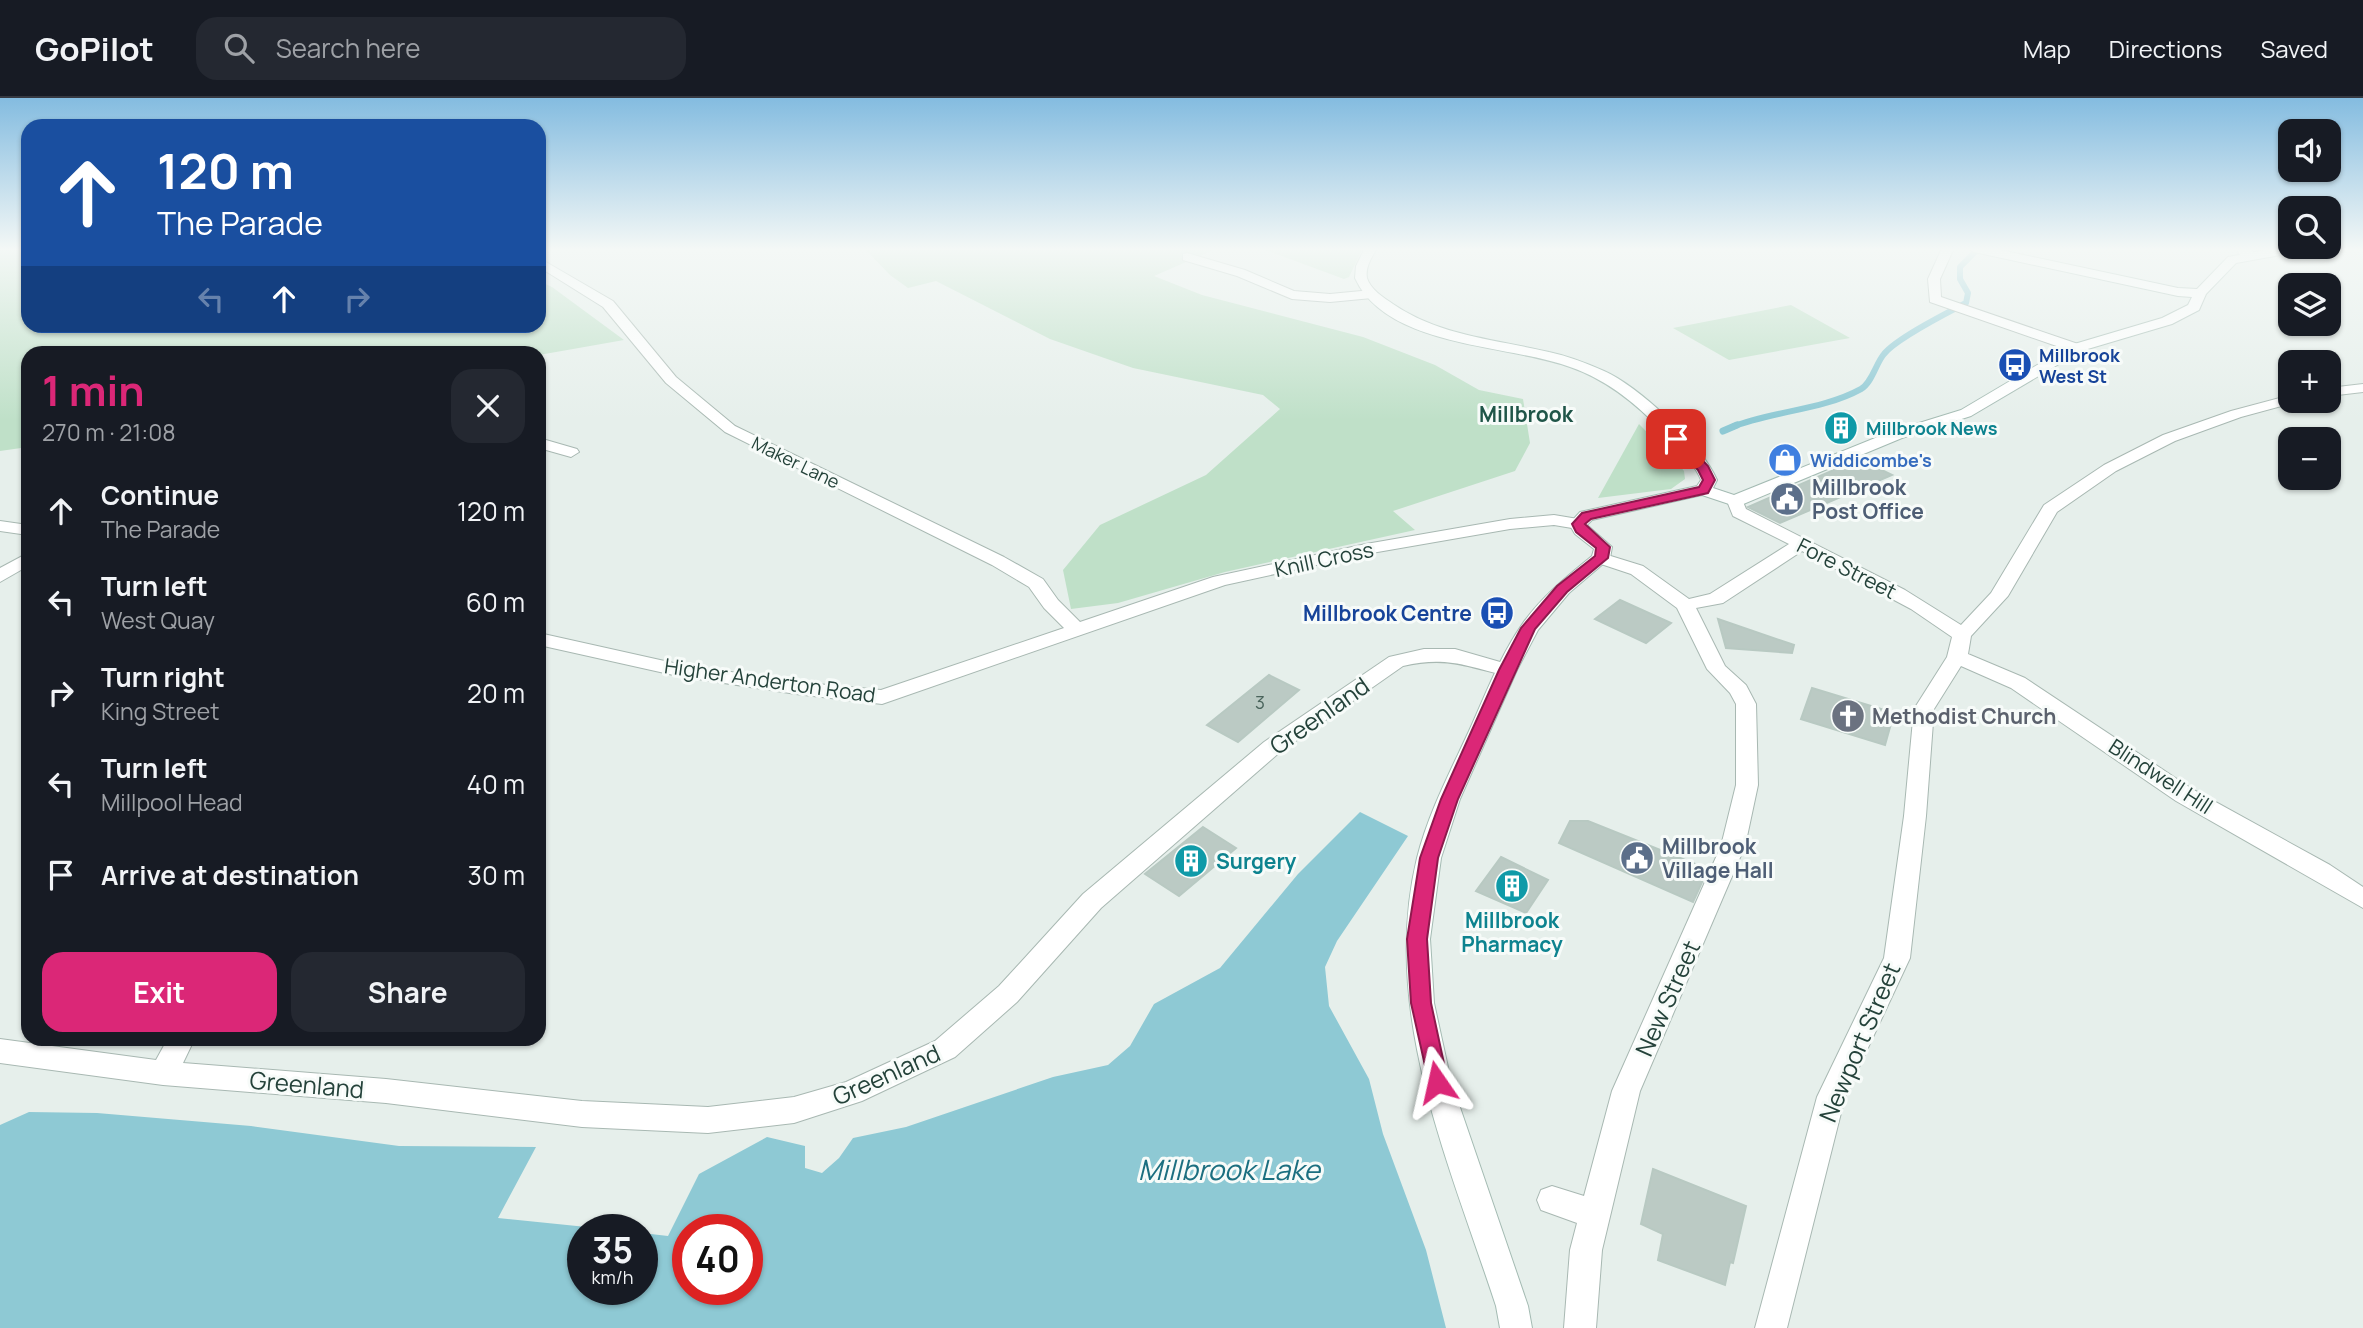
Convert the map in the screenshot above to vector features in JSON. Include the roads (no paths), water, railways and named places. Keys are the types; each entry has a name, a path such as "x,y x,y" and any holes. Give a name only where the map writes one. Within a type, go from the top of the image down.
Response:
{"street":[{"name":"Maker Lane","path":"609,305 671,380 730,429 1008,566 1036,583 1051,604 1076,629"},
{"path":"1386,305 1396,314 1438,333 1576,363 1622,386 1642,402 1704,468 1709,480 1703,490"},
{"path":"1954,305 2076,348"},
{"path":"1516,1328 1512,1306 1437,1082 1421,1003 1417,939 1432,847 1449,799 1507,670 1529,628 1562,589 1601,558 1603,547 1581,530 1578,524 1586,516 1703,490 1735,501 1896,435 1966,413 2076,348 2167,321 2195,305"},
{"path":"2341,391 2363,388"},
{"name":"Newport Street","path":"1770,1328 1831,1097 1897,958 1915,816 1924,709 1960,646 2000,596 2050,509 2110,468 2169,438 2278,403"},
{"path":"546,445 571,452"},
{"name":"Fore Street","path":"1735,501 1739,512 1844,563 1943,619 1960,646"},
{"name":"Knill Cross","path":"1076,629 1220,580 1366,549 1531,521 1578,524"},
{"path":"0,526 21,529"},
{"path":"1601,558 1637,570 1685,605 1716,599 1801,544"},
{"path":"0,576 21,562"},
{"name":"New Street","path":"1580,1328 1586,1250 1626,1091 1733,846 1747,785 1746,704 1740,690 1717,669 1685,605"},
{"name":"Higher Anderton Road","path":"546,641 678,670 796,688 882,697 1076,629"},
{"name":"Blindwell Hill","path":"1960,646 2184,795 2321,871 2363,899"},
{"name":"Greenland","path":"0,1051 163,1073 386,1091 582,1114 708,1120 794,1110 852,1092 945,1049 1008,994 1092,901 1272,747 1396,661 1424,654 1455,655 1507,670"},
{"path":"163,1073 178,1046"},
{"path":"1552,1200 1594,1214"}],"water":[{"name":"Millbrook Lake","path":"1360,812 1408,836 1337,941 1325,967 1329,1006 1369,1079 1383,1134 1426,1250 1446,1328 0,1328 0,1125 29,1112 97,1113 251,1126 399,1146 536,1147 498,1218 567,1225 567,1305 658,1305 658,1235 668,1236 672,1228 672,1305 763,1305 763,1214 679,1214 699,1174 767,1137 805,1146 805,1168 822,1173 839,1158 853,1138 906,1127 1053,1077 1108,1065 1130,1046 1154,1004 1220,968 1298,874"}],"waterway":[{"path":"1733,427 1831,402 1861,389 1890,348 1962,305"},
{"path":"1733,427 1737,425"},
{"path":"1723,431 1733,427"}],"place":[{"name":"Millbrook West St","path":"2015,365"},
{"name":"Millbrook News","path":"1841,428"},
{"name":"Widdicombe's","path":"1785,460"},
{"name":"Millbrook Post Office","path":"1787,499"},
{"name":"Millbrook Centre","path":"1497,613"},
{"name":"Methodist Church","path":"1848,716"},
{"name":"Millbrook Village Hall","path":"1637,858"},
{"name":"Surgery","path":"1191,861"},
{"name":"Millbrook Pharmacy","path":"1512,886"}],"district":[{"name":"Millbrook","path":"1526,414"}]}
